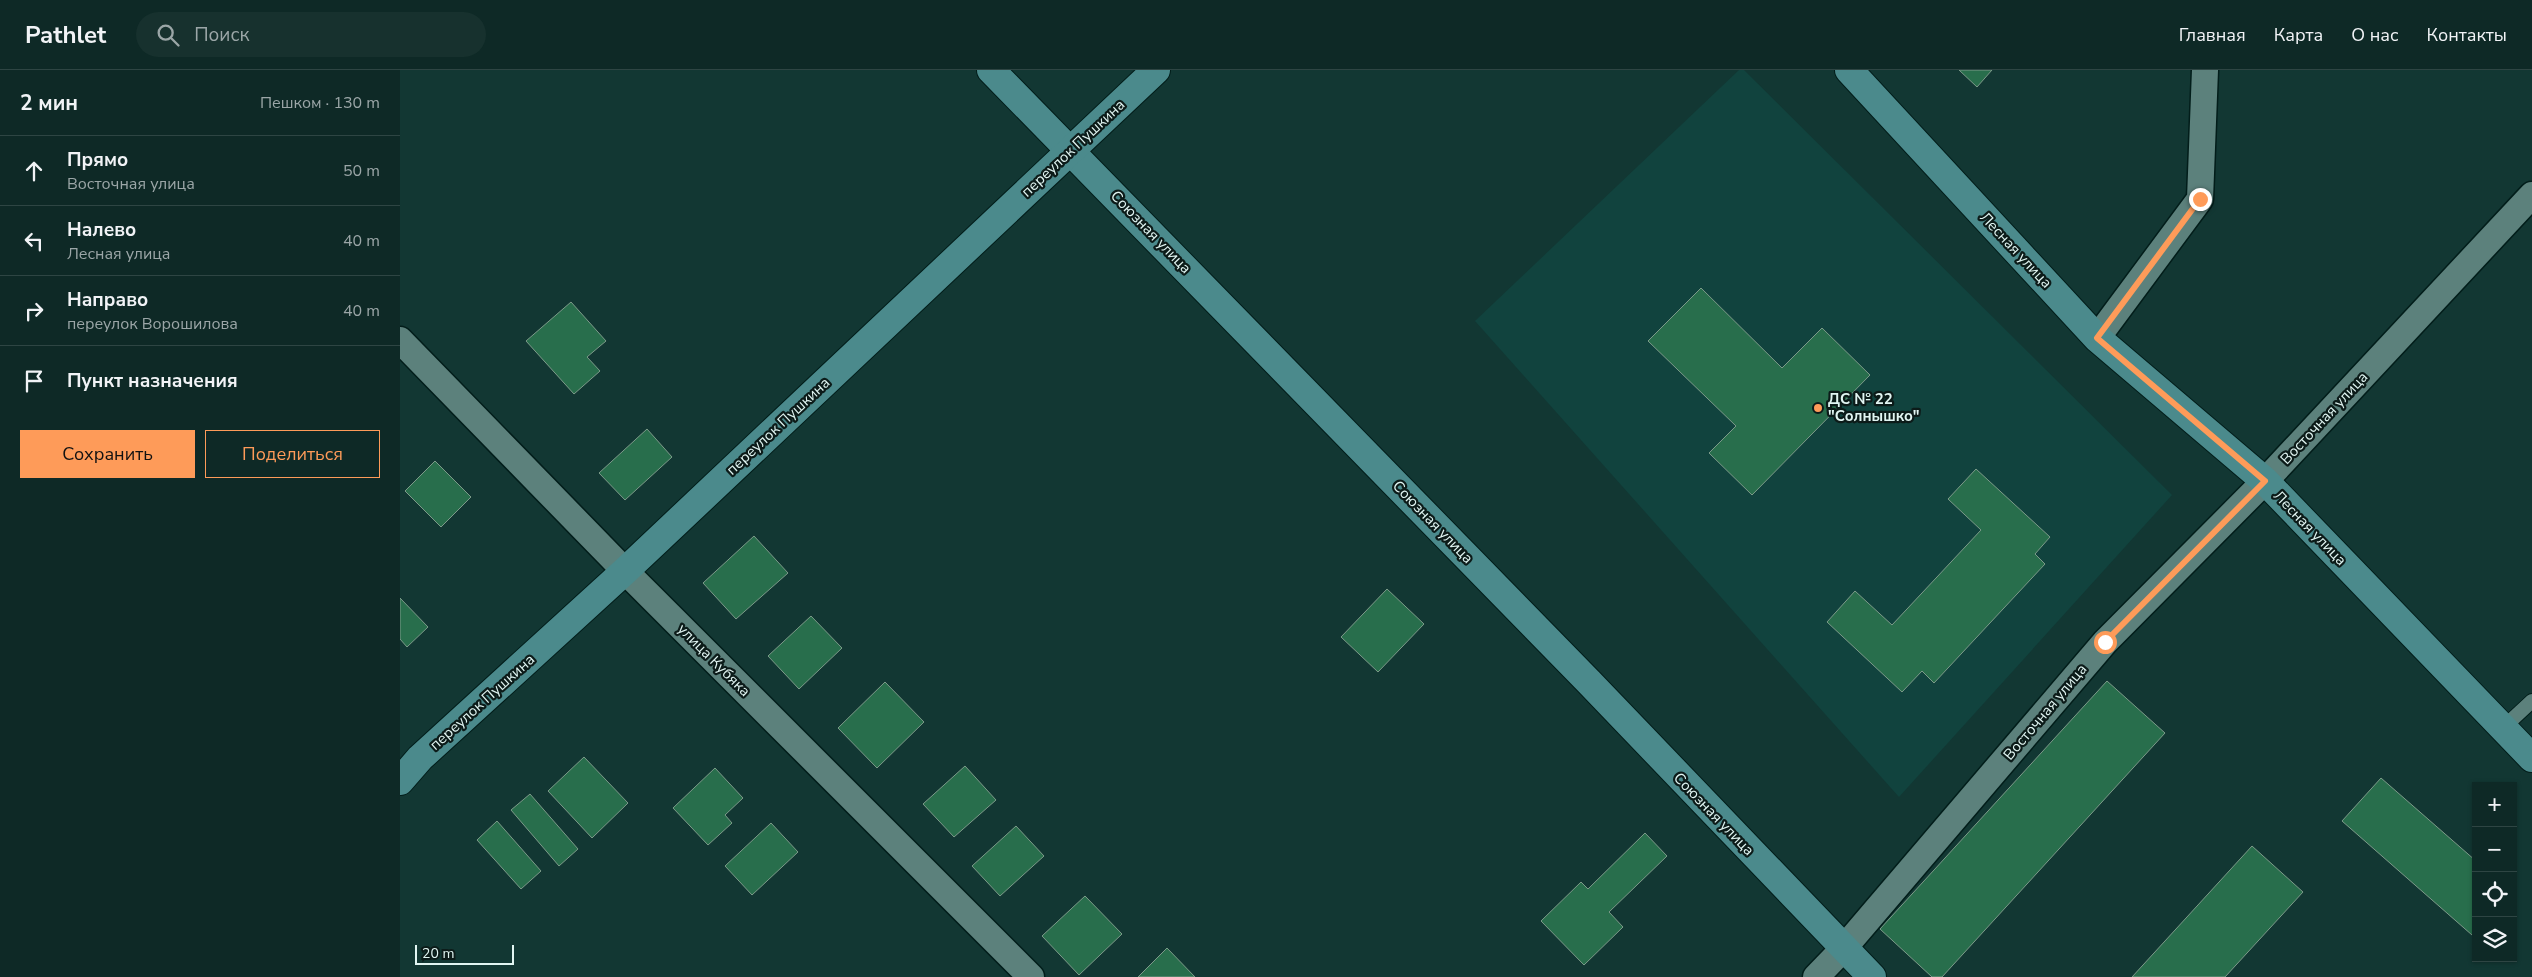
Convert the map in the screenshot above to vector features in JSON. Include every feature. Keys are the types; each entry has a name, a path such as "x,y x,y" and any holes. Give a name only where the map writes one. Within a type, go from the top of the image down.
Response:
{"street":[{"name":"Союзная улица","path":"992,70 1589,682 1843,949 1872,977"},
{"name":"переулок Пушкина","path":"400,781 420,758 625,571 1156,70"},
{"name":"Лесная улица","path":"1849,70 2097,338 2265,481 2532,758"},
{"path":"2097,338 2200,199 2205,70"},
{"name":"Восточная улица","path":"1816,977 1843,949 2105,642 2265,481 2532,195"},
{"name":"улица Кубяка","path":"400,340 625,571 1030,977"}],"lane":[{"path":"2504,727 2532,701"}],"shaded area":[{"name":"ДС № 22 \"Солнышко\"","path":"1739,70 1744,70 2172,495 1899,797 1475,321"}],"building":[{"path":"1959,70 1992,70 1977,87"},
{"path":"1701,288 1782,368 1822,328 1870,375 1752,495 1709,453 1736,426 1648,341"},
{"path":"571,302 606,341 587,357 600,371 574,394 526,341"},
{"path":"647,429 672,457 625,500 599,473"},
{"path":"435,461 471,497 441,527 405,491"},
{"path":"1976,469 2050,537 2035,554 2045,564 1934,683 1922,671 1902,692 1827,622 1855,591 1892,625 1981,530 1948,499"},
{"path":"754,536 788,573 736,619 703,583"},
{"path":"1387,589 1424,624 1378,672 1341,637"},
{"path":"400,598 428,627 407,647 400,639"},
{"path":"811,616 842,648 799,689 768,656"},
{"path":"2107,681 2165,733 1942,977 1932,977 1880,929"},
{"path":"885,682 924,722 877,768 838,728"},
{"path":"584,757 628,803 592,838 548,791"},
{"path":"965,766 996,800 954,837 923,804"},
{"path":"715,768 743,798 725,815 732,823 708,845 673,808"},
{"path":"2381,778 2472,858 2472,935 2342,821"},
{"path":"530,794 578,849 559,866 511,810"},
{"path":"497,821 541,871 521,889 477,840"},
{"path":"771,823 798,852 752,895 725,866"},
{"path":"1016,826 1044,856 1000,896 972,866"},
{"path":"1645,833 1667,856 1609,912 1623,927 1584,965 1541,921 1581,882 1588,889"},
{"path":"2252,846 2303,892 2225,977 2132,977"},
{"path":"1085,896 1122,934 1079,975 1042,936"},
{"path":"1167,948 1195,977 1138,977"}],"place":[{"name":"ДС № 22 \"Солнышко\"","path":"1818,408"}],"route":[{"path":"2105,642 2265,481 2097,338 2200,199"}]}
